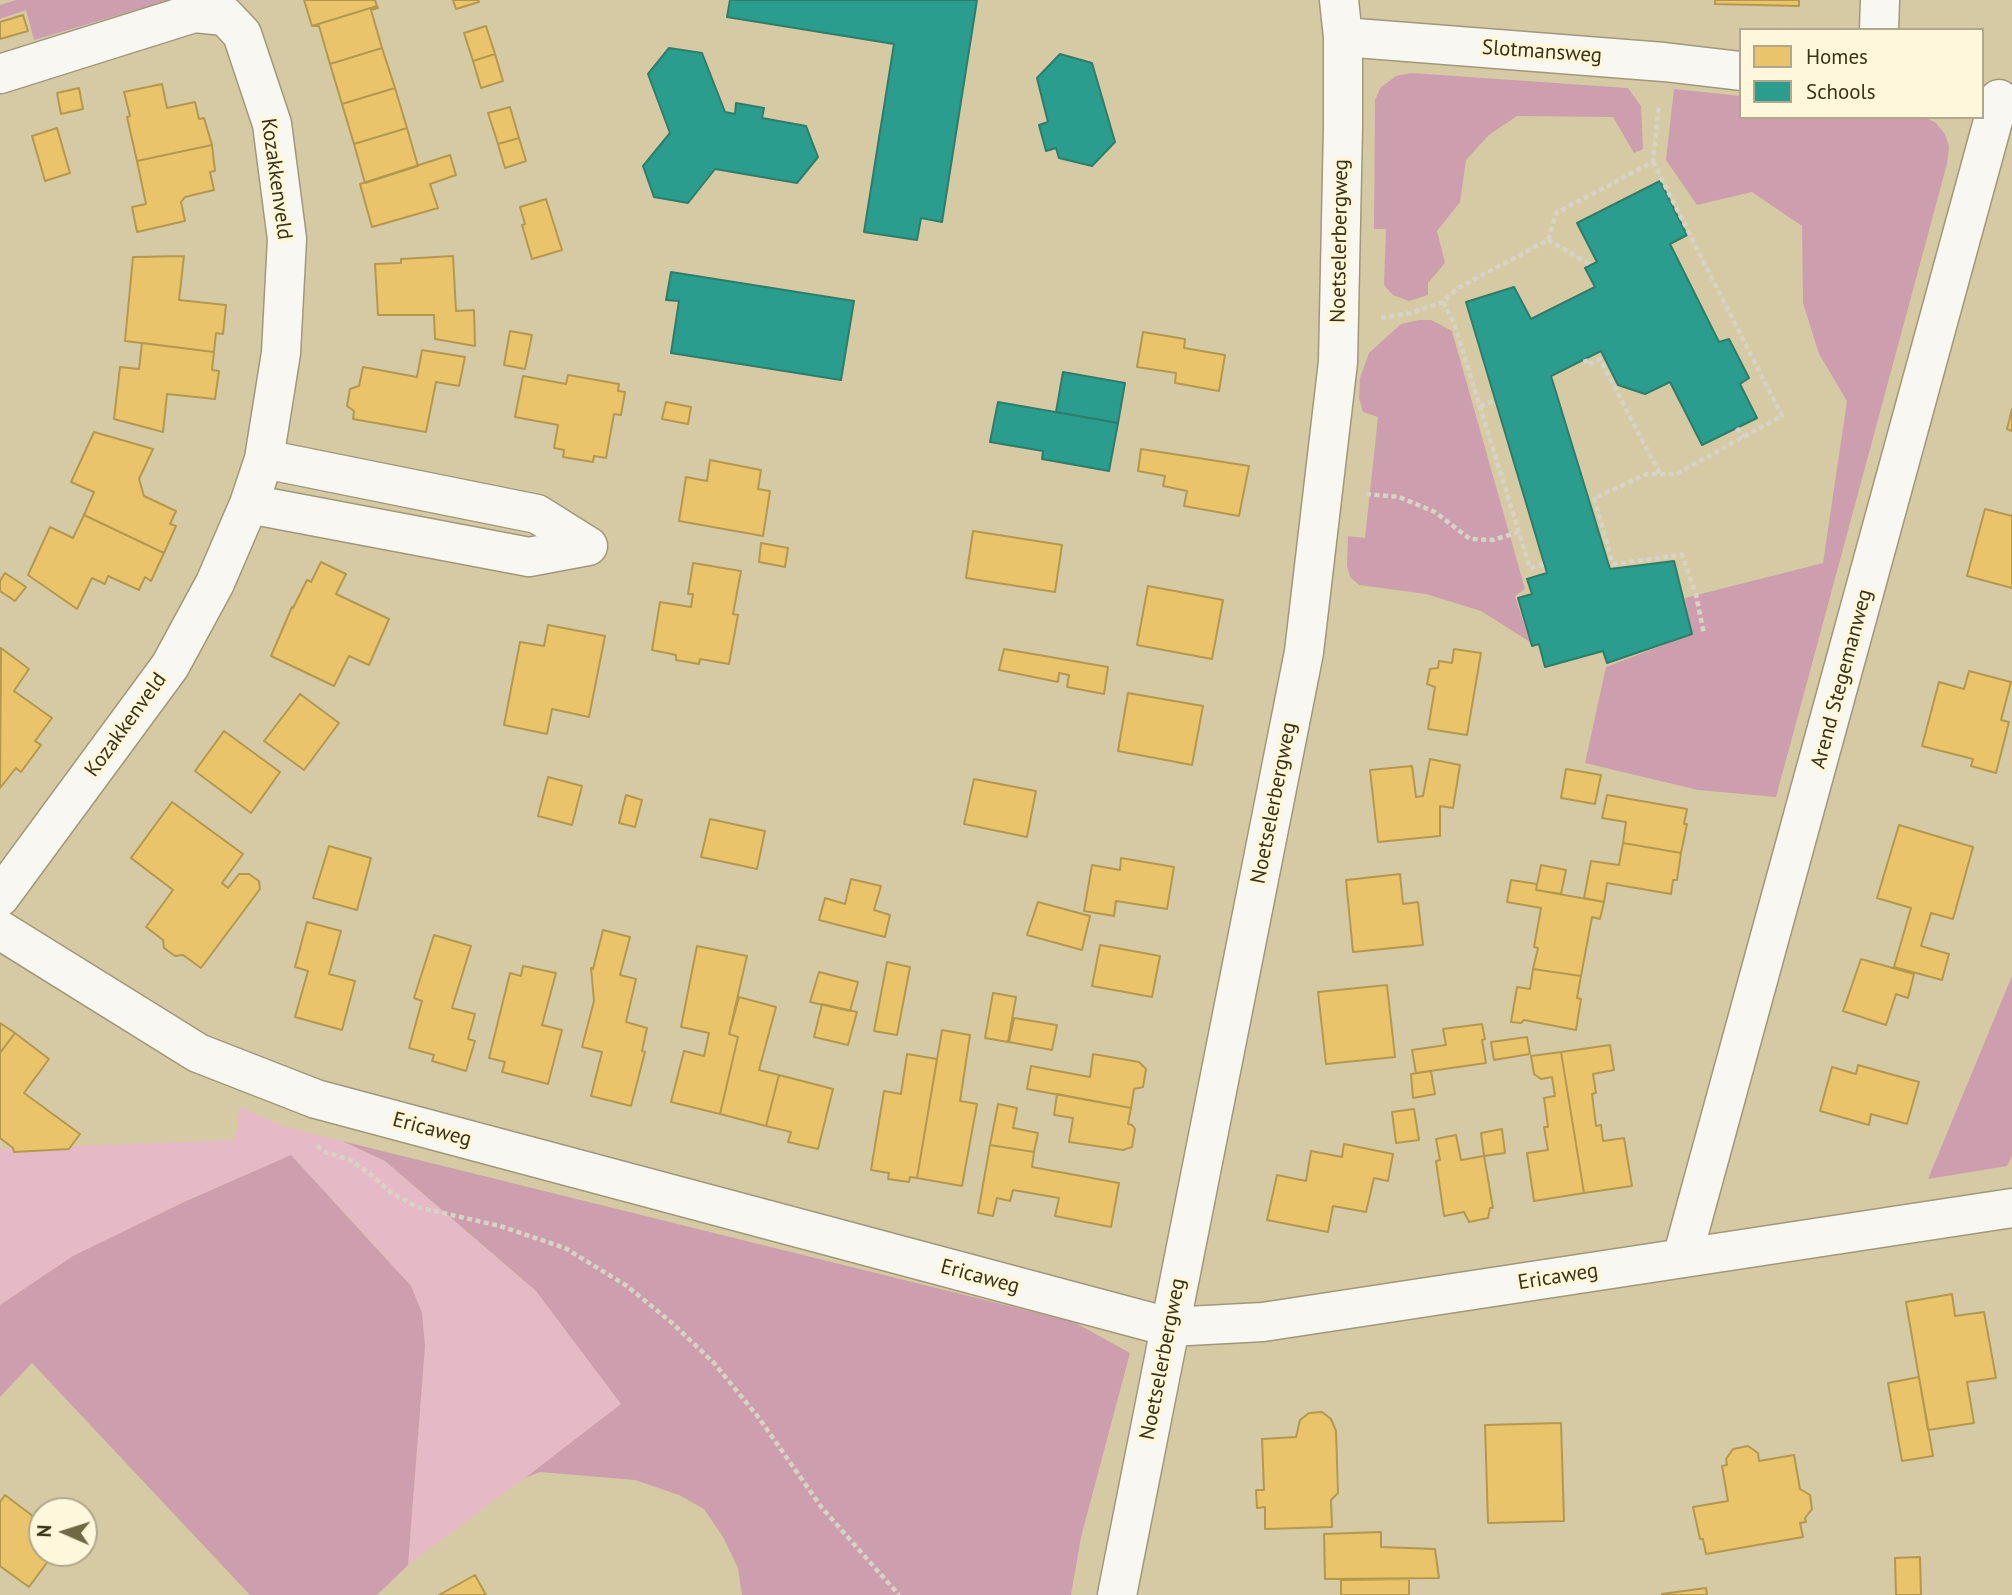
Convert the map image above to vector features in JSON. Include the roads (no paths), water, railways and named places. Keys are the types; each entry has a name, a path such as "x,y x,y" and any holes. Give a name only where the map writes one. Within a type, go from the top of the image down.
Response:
{"street":[{"path":"1879,28 1880,0"},
{"name":"Kozakkenveld","path":"0,74 194,13 225,16 242,34 272,124 287,239 281,352 264,459 249,504 215,583 170,666 0,897"},
{"name":"Slotmansweg","path":"1341,18 1739,71"},
{"name":"Noetselerbergweg","path":"1117,1595 1304,652 1338,362 1341,18"},
{"name":"Arend Stegemanweg","path":"1682,1258 1998,99"},
{"path":"249,504 530,557 588,546 537,514 264,459"},
{"name":"Ericaweg","path":"0,930 198,1053 329,1103 1169,1327 1263,1322 2012,1208"}]}
